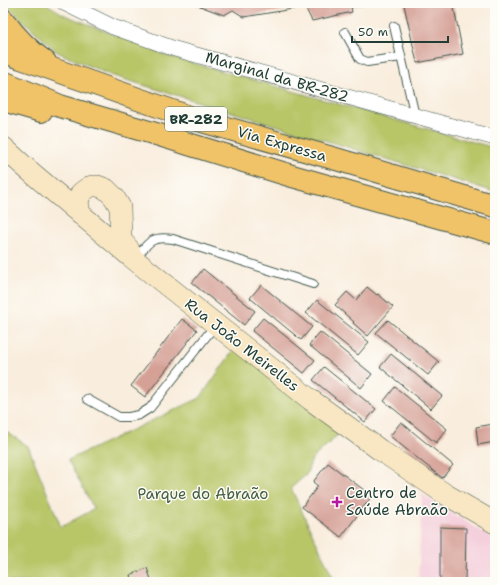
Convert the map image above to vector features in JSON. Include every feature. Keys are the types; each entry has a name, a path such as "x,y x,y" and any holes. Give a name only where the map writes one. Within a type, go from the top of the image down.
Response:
{"highway":[{"path":"3,20 9,29 33,54 57,71"},
{"name":"Via Expressa","path":"3,51 198,120 495,206"},
{"name":"Via Expressa","path":"3,82 60,106 292,176 495,233"},
{"path":"3,100 81,122 156,134"}],"main road":[{"name":"Rua João Meirelles","path":"3,147 133,258 311,400 380,450 445,494 495,523"},
{"path":"80,214 78,202 81,193 93,186 106,189 114,197 120,208 122,240 133,258"}],"street":[{"name":"Marginal da BR-282","path":"64,3 113,27 175,49 495,138"}],"lane":[{"path":"394,26 415,116"},
{"path":"345,32 360,59 367,62 401,57"},
{"path":"133,258 151,240 161,237 173,239 313,284"},
{"path":"86,400 119,417 139,415 150,408 216,324"}],"shaded area":[{"path":"422,494 495,540 495,582 418,582"}],"green space":[{"path":"4,3 45,3 65,15 168,56 495,148 495,192 110,75 57,52"},
{"name":"Parque do Abraão","path":"235,348 341,432 312,459 306,475 291,488 335,582 3,582 3,430 28,446 61,527 94,509 68,460 200,398"}],"building":[{"path":"192,3 365,4 351,7 352,12 312,21 305,7 244,17 233,10 224,15"},
{"path":"415,3 453,3 463,54 417,63 404,5"},
{"path":"203,269 255,311 244,325 192,283"},
{"path":"261,285 312,327 301,340 250,298"},
{"path":"367,287 393,307 368,336 335,305 347,292 356,300"},
{"path":"317,300 369,342 358,355 306,313"},
{"path":"263,318 315,360 304,373 252,331"},
{"path":"182,319 197,330 145,397 131,386"},
{"path":"388,320 439,362 428,375 376,333"},
{"path":"320,332 372,374 361,388 309,345"},
{"path":"391,354 442,396 431,409 380,367"},
{"path":"324,367 376,409 365,422 313,380"},
{"path":"395,387 447,429 436,443 384,401"},
{"path":"401,422 453,465 442,478 390,436"},
{"path":"494,424 495,442 478,445 476,427"},
{"name":"Centro de Saúde Abraão","path":"328,463 372,496 341,537 302,507 318,486 313,482"},
{"path":"440,527 466,528 465,582 440,582"},
{"path":"147,568 152,582 132,582 130,575"}],"place":[{"name":"Centro de Saúde Abraão","path":"337,502"}]}
